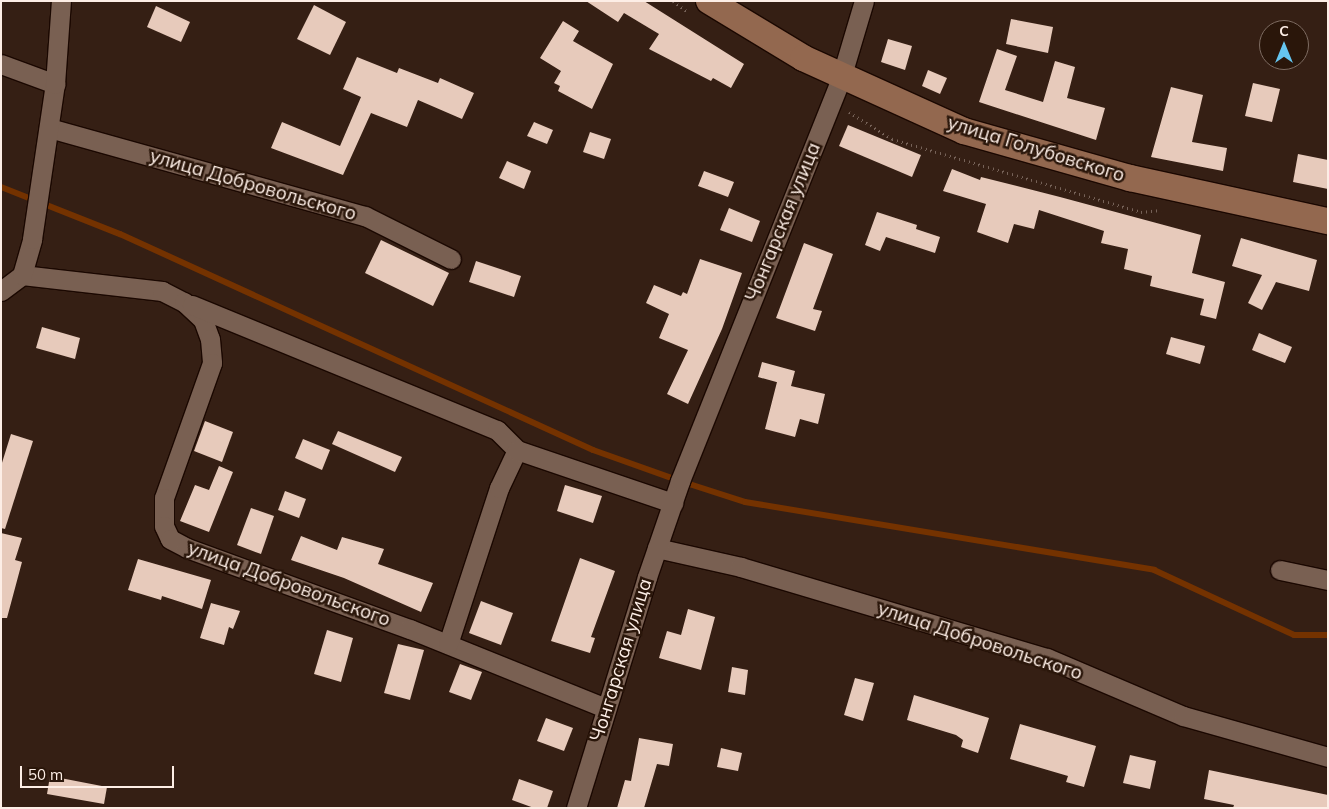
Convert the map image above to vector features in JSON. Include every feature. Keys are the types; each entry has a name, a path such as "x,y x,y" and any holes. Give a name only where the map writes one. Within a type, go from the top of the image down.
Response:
{"street":[{"path":"1,291 22,276 32,238 44,170 55,84 61,1"},
{"name":"улица Голубовского","path":"709,1 841,78 964,131 1130,178 1328,220"},
{"name":"Чонгарская улица","path":"576,808 657,548 695,440 841,78 864,1"},
{"path":"1,64 55,84"},
{"name":"улица Добровольского","path":"49,128 365,216 450,259"},
{"name":"улица Добровольского","path":"22,276 162,291 184,302 203,320 210,339 212,363 164,498 164,526 170,539 187,548 448,644 606,708"},
{"path":"184,302 497,430 517,450 671,508"},
{"path":"448,644 499,488 517,450"},
{"name":"улица Добровольского","path":"657,548 741,567 1047,658 1183,716 1328,757"},
{"path":"1280,570 1328,580"}],"building":[{"path":"586,1 644,1 744,64 731,88 713,78 711,81 649,49 659,34 624,13 618,22"},
{"path":"314,5 346,22 330,55 297,39"},
{"path":"156,6 190,22 181,42 147,27"},
{"path":"1011,19 1053,27 1048,53 1006,44"},
{"path":"563,21 579,31 573,41 613,64 592,109 558,91 560,86 554,83 561,71 540,58"},
{"path":"888,39 912,46 905,70 881,62"},
{"path":"997,49 1017,56 1005,90 1043,102 1055,61 1075,67 1067,98 1105,108 1096,140 979,102"},
{"path":"357,57 397,73 399,68 438,83 440,78 474,93 462,119 418,100 407,127 371,113 343,175 271,148 282,122 340,146 361,97 343,89"},
{"path":"928,70 947,78 940,94 922,86"},
{"path":"1253,83 1280,89 1272,122 1245,116"},
{"path":"1171,87 1203,95 1192,142 1227,148 1223,171 1151,157"},
{"path":"534,122 553,130 547,144 527,136"},
{"path":"848,125 921,155 912,177 839,146"},
{"path":"590,132 611,139 604,159 583,152"},
{"path":"1298,154 1328,160 1328,189 1293,182"},
{"path":"507,161 531,171 524,189 499,178"},
{"path":"952,169 980,180 981,177 1201,235 1192,273 1225,282 1216,319 1200,315 1204,299 1150,286 1152,276 1124,269 1128,249 1101,243 1104,231 1039,210 1034,229 1014,224 1008,243 977,232 986,204 943,191"},
{"path":"704,171 734,182 728,197 698,186"},
{"path":"729,208 760,221 752,242 720,230"},
{"path":"877,212 917,225 916,229 940,237 935,253 886,237 880,251 865,245"},
{"path":"1241,238 1317,260 1309,291 1276,282 1262,310 1248,303 1262,275 1232,266"},
{"path":"381,240 449,273 433,306 365,273"},
{"path":"804,243 833,254 813,309 822,311 815,331 776,318"},
{"path":"700,259 742,273 722,329 688,404 667,394 688,350 659,338 669,314 646,303 654,285 681,296 683,292 687,294"},
{"path":"476,261 521,276 514,297 469,282"},
{"path":"42,327 80,338 75,359 36,348"},
{"path":"1259,333 1292,347 1285,363 1252,350"},
{"path":"1171,337 1205,346 1200,364 1166,354"},
{"path":"762,362 795,371 791,386 825,394 818,424 800,419 795,437 765,429 777,382 758,377"},
{"path":"205,421 233,432 222,462 194,451"},
{"path":"338,431 402,457 395,472 332,444"},
{"path":"11,434 33,441 5,529 1,528 1,466"},
{"path":"303,439 330,450 322,470 295,458"},
{"path":"219,466 233,472 209,532 180,521 195,485 209,490"},
{"path":"565,485 602,496 593,523 557,511"},
{"path":"285,491 306,499 299,518 278,510"},
{"path":"251,508 274,516 261,554 237,545"},
{"path":"1,533 22,538 15,560 22,562 7,618 1,618"},
{"path":"301,536 337,550 342,537 384,549 378,564 433,583 421,612 344,578 291,560"},
{"path":"580,558 615,571 591,637 595,638 590,653 551,641"},
{"path":"138,559 211,580 202,609 162,596 161,600 128,590"},
{"path":"481,601 513,613 501,645 469,633"},
{"path":"211,603 240,611 233,629 229,627 224,645 200,638"},
{"path":"688,609 715,617 701,670 659,658 667,631 681,635"},
{"path":"327,630 353,638 341,682 314,674"},
{"path":"398,644 424,650 410,700 384,693"},
{"path":"460,664 482,672 471,700 449,692"},
{"path":"732,667 748,670 745,695 728,692"},
{"path":"855,678 874,683 863,721 844,715"},
{"path":"914,695 989,718 978,753 961,747 963,740 956,735 907,720"},
{"path":"546,718 573,728 564,751 537,741"},
{"path":"1020,724 1096,746 1084,787 1066,782 1068,776 1010,759"},
{"path":"639,738 673,744 669,766 657,764 644,808 617,808 625,780 631,781"},
{"path":"721,748 742,753 738,771 717,767"},
{"path":"1130,755 1156,761 1150,789 1123,783"},
{"path":"1209,770 1328,795 1328,808 1233,808 1234,805 1204,799"},
{"path":"50,776 107,787 104,804 47,794"},
{"path":"519,779 553,791 547,808 534,808 512,800"}],"waterway":[{"path":"1,187 120,234 593,450 680,481 745,502 1154,570 1294,635 1328,635"}]}
